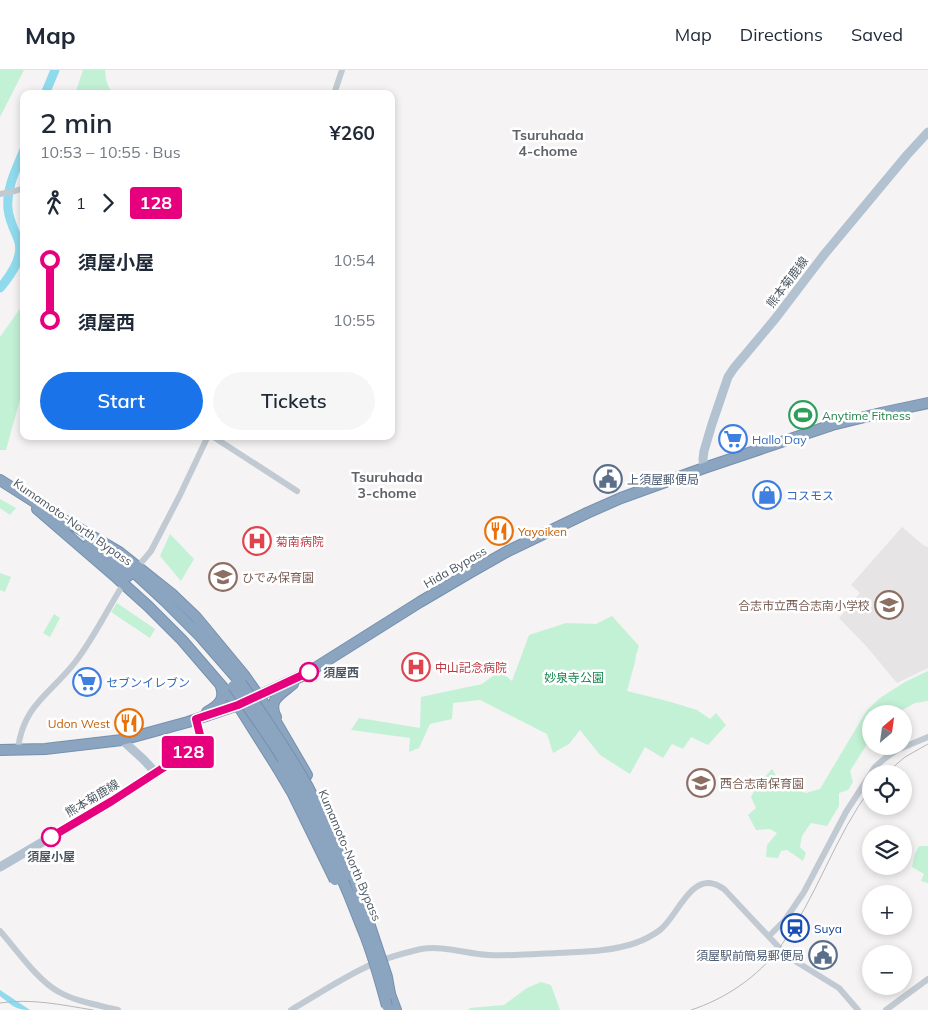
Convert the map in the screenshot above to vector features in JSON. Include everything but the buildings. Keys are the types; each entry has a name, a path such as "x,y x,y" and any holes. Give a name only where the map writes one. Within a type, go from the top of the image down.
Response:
{"highway":[{"name":"Hida Bypass","path":"0,750 67,748 122,740 238,705 304,675 420,602 508,551 621,498 832,425 928,403"},
{"name":"Kumamoto-North Bypass","path":"0,480 66,521 130,568 200,636 278,738 307,786 351,883 365,918 390,994 390,1009"},
{"name":"Kumamoto-North Bypass","path":"0,486 37,509 104,556 133,580 237,684 300,790 346,886 364,931 390,1009"},
{"path":"37,509 148,606 182,640 238,705 293,794 353,919 381,994 390,1009"},
{"path":"66,521 119,552 173,595 196,617 228,654 259,696 307,775 348,858 387,977 390,994"},
{"path":"291,747 274,715 273,703 276,698 304,675"},
{"path":"196,719 219,704 223,692 219,683"}],"main road":[{"name":"熊本菊鹿線","path":"704,468 704,451 728,377 827,250 928,132"},
{"path":"122,740 143,758 156,773"},
{"path":"141,782 146,774 143,758"},
{"name":"熊本菊鹿線","path":"0,867 156,773"}],"street":[{"path":"335,90 342,70"},
{"path":"0,194 20,189"},
{"path":"140,564 152,551 206,440"},
{"path":"218,440 297,491"},
{"path":"18,750 22,729 36,704 76,661 121,588"},
{"path":"156,773 200,744 201,739 196,719"},
{"path":"769,936 785,920 804,892 846,812 875,767 897,750 928,737"},
{"path":"291,1010 365,967 422,949 448,949 474,954 507,956 604,950 640,941 651,936 668,923 693,889 708,883 724,889 787,956 839,988 858,1010"},
{"path":"0,931 50,986 75,999 118,1010"},
{"path":"886,1010 928,979"}],"shaded area":[{"name":"合志市立西合志南小学校","path":"902,527 928,547 928,668 897,683 867,647 839,618 860,593 851,585"}],"green space":[{"path":"0,70 24,70 0,117"},
{"path":"83,70 105,70 107,83 111,90 76,90"},
{"path":"20,309 20,399 6,450 0,450 0,337"},
{"path":"0,499 16,508 10,515 0,508"},
{"path":"170,534 194,559 181,581 160,556"},
{"path":"0,573 11,577 5,592 0,590"},
{"path":"117,603 155,629 150,638 111,612"},
{"path":"54,614 60,618 50,637 43,633"},
{"name":"妙泉寺公園","path":"612,616 639,646 627,691 697,710 710,719 716,713 726,725 708,745 691,737 683,749 672,744 663,758 645,747 630,774 600,755 580,730 569,744 553,753 547,734 480,700 453,703 452,719 430,724 419,748 409,752 410,738 351,730 359,718 420,728 421,697 482,684 500,671 512,681 529,635 566,623 596,624"},
{"path":"928,671 928,701 911,705 872,705 880,698 905,682"},
{"path":"862,718 862,752 850,771 853,782 848,790 839,793 839,806 827,826 811,823 802,836 800,847 806,853 803,861 787,850 781,851 778,858 766,857 767,845 777,833 770,829 756,830 748,815 756,808 751,797 757,786 772,769 779,780 789,787 806,793 820,789"},
{"path":"919,846 928,846 928,883 921,881 924,874 912,867"},
{"path":"541,982 551,985 560,1010 468,1010 470,1008 504,1005 527,988"}],"water":[{"path":"0,990 30,1010 17,1008 11,1004 0,996"}],"waterway":[{"path":"47,90 55,70"},
{"path":"20,160 12,179 8,209 9,217 20,245"},
{"path":"20,245 20,252"},
{"path":"0,288 16,265 20,252"}],"railway":[{"path":"896,765 905,757 928,744"},
{"path":"691,1010 716,1000 740,986 771,958 805,908 846,827 862,801"},
{"path":"0,1003 23,1001 93,1010"}],"bus line":[{"name":"128","path":"51,837 112,801 200,744 201,739 196,719 238,705 309,672"}],"place":[{"name":"Anytime Fitness","path":"803,415"},
{"name":"Hallo Day","path":"733,439"},
{"name":"上須屋郵便局","path":"608,479"},
{"name":"コスモス","path":"767,495"},
{"name":"Yayoiken","path":"499,531"},
{"name":"菊南病院","path":"257,541"},
{"name":"ひでみ保育園","path":"223,577"},
{"name":"合志市立西合志南小学校","path":"889,605"},
{"name":"中山記念病院","path":"416,667"},
{"name":"須屋西","path":"309,672"},
{"name":"セブンイレブン","path":"87,682"},
{"name":"Udon West","path":"129,723"},
{"name":"西合志南保育園","path":"701,783"},
{"name":"須屋小屋","path":"51,837"},
{"name":"Suya","path":"795,928"},
{"name":"須屋駅前簡易郵便局","path":"823,955"}],"district":[{"name":"Tsuruhada 4-chome","path":"548,144"},
{"name":"Tsuruhada 3-chome","path":"387,486"}]}
